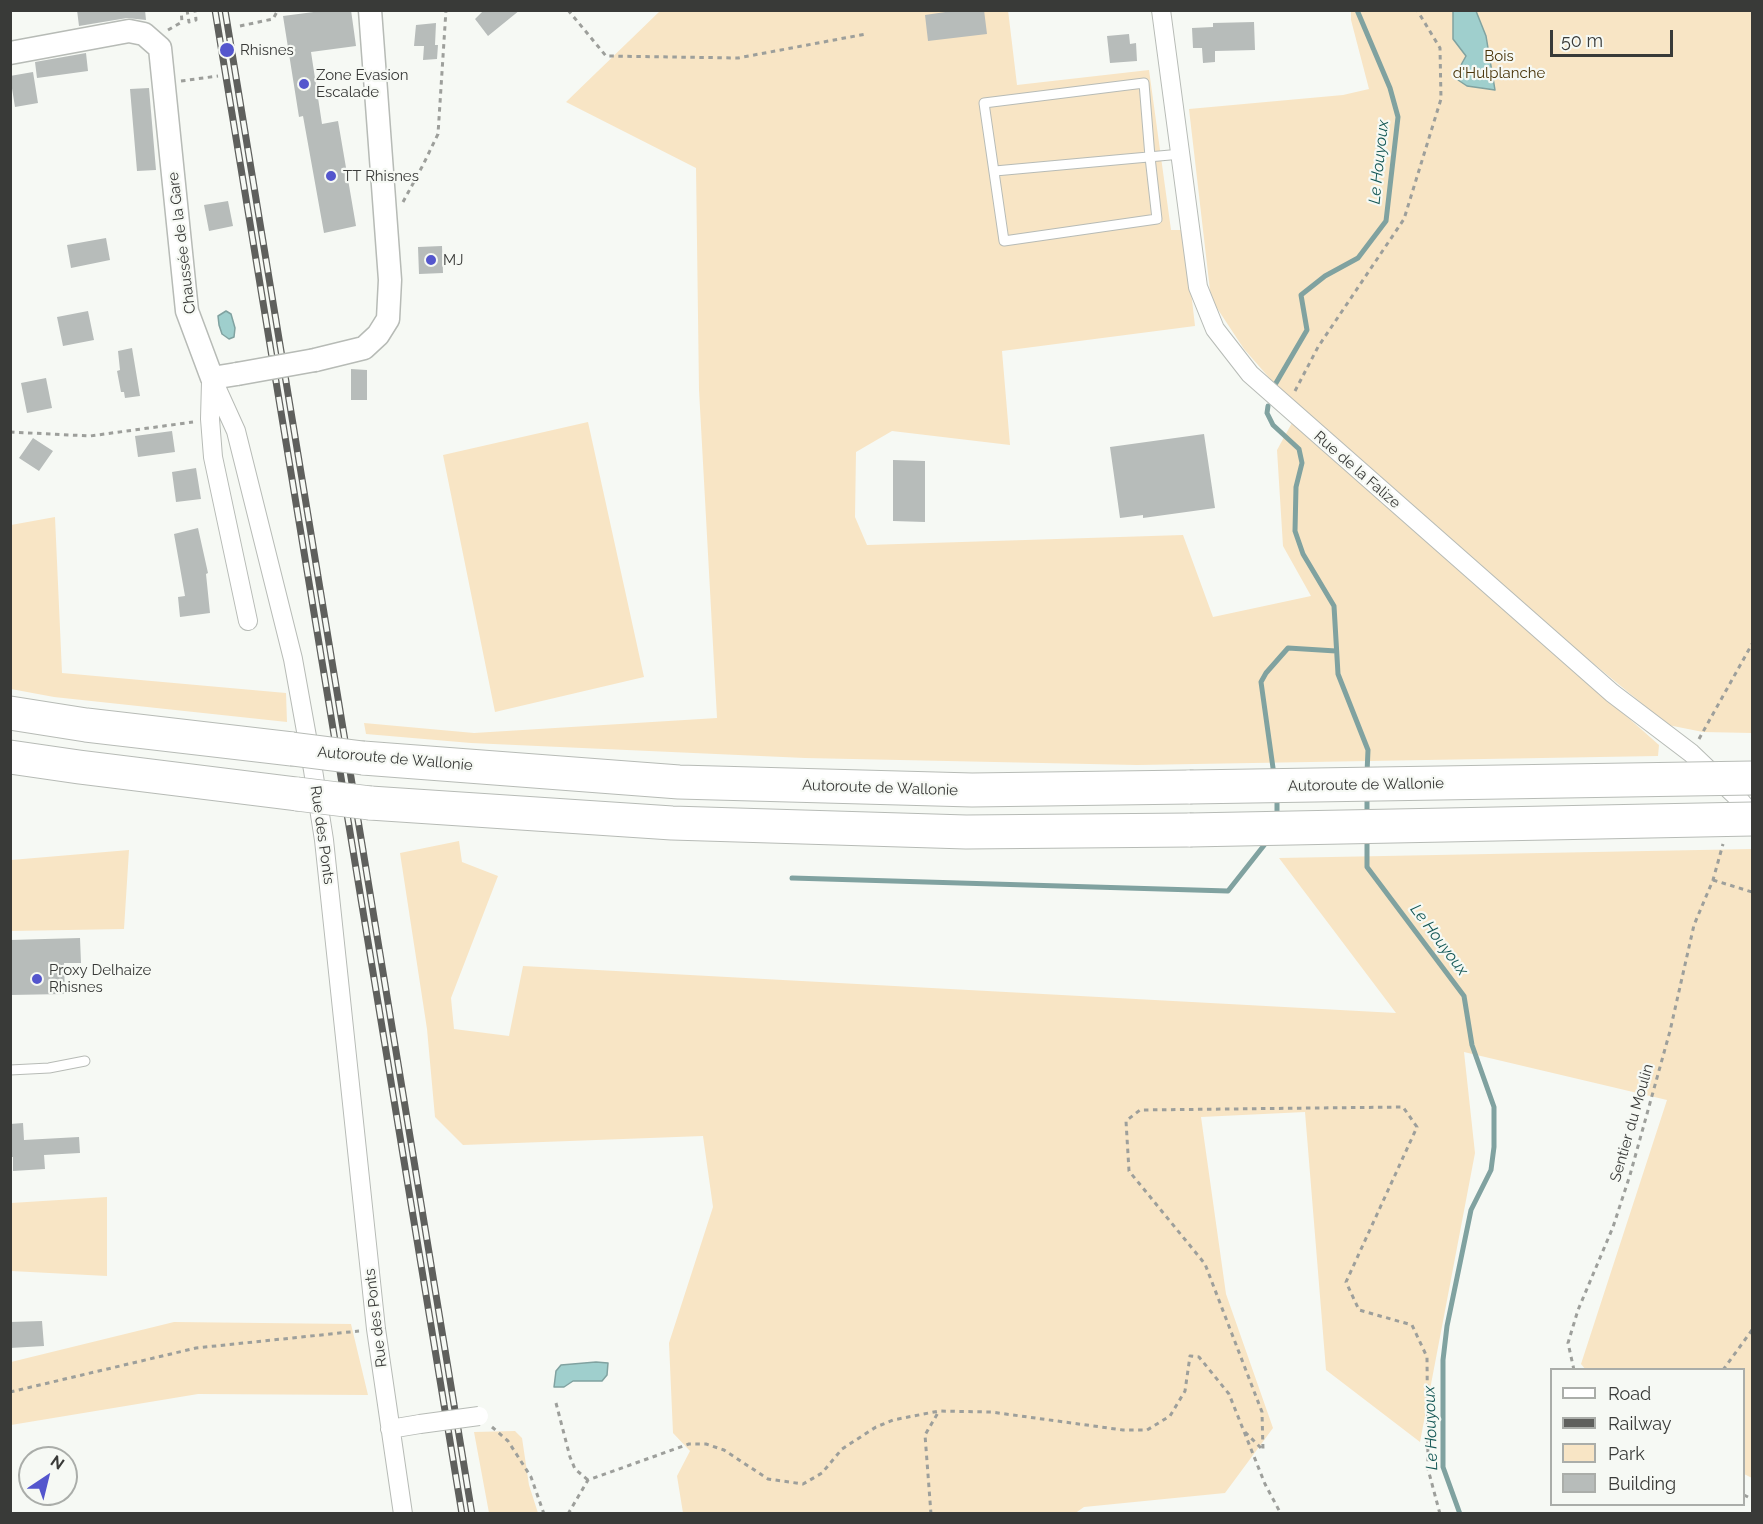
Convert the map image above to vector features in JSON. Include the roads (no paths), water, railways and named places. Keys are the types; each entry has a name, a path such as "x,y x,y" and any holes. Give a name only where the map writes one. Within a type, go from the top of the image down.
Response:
{"highway":[{"name":"Autoroute de Wallonie","path":"10,713 86,725 363,758 679,782 972,790 1752,778"},
{"path":"10,757 80,768 370,803 684,824 966,832 1190,830 1752,817"}],"street":[{"path":"248,621 213,457 210,419 212,378 315,360 364,348 378,335 387,319 390,290 370,10"},
{"name":"Rue de la Falize","path":"1161,10 1198,287 1215,329 1250,374 1286,407 1612,693 1690,753 1738,798 1752,817"},
{"name":"Chaussée de la Gare","path":"10,53 129,31 144,34 160,48 187,311 212,378"},
{"name":"Rue des Ponts","path":"212,378 236,430 293,659 313,770 325,851 376,1329 403,1514"},
{"path":"390,1429 420,1424 486,1422"}],"lane":[{"path":"1144,83 1150,157 1158,219 1004,241 984,103 1144,83"},
{"path":"995,171 1181,154"},
{"path":"10,1070 49,1068 85,1061"}],"water":[{"path":"1453,11 1476,11 1486,36 1495,90 1467,86 1458,80 1461,65 1466,56 1453,39"},
{"path":"226,311 231,314 235,328 234,337 229,339 222,334 218,316"},
{"path":"608,1363 607,1375 602,1381 573,1381 564,1387 554,1387 556,1371 561,1365"}],"waterway":[{"name":"Le Houyoux","path":"1276,383 1307,330 1301,295 1325,276 1358,258 1386,221 1398,117 1390,88 1357,10"},
{"name":"Le Houyoux","path":"1268,406 1267,413 1273,425 1299,449 1302,463 1296,487 1295,531 1303,554 1334,606 1338,674 1368,750 1367,773"},
{"path":"1274,775 1261,682 1288,648 1336,651"},
{"name":"Le Houyoux","path":"1367,794 1367,815"},
{"path":"1277,796 1277,816"},
{"name":"Le Houyoux","path":"1367,836 1367,867 1464,996 1472,1045 1494,1107 1494,1147 1491,1170 1471,1210 1447,1326 1443,1360 1443,1467 1460,1514"},
{"path":"792,878 1228,891 1269,839"}],"railway":[{"path":"215,10 462,1514"},
{"path":"225,10 472,1514"}],"place":[{"name":"Rhisnes","path":"227,50"},
{"name":"Zone Evasion Escalade","path":"304,84"},
{"name":"TT Rhisnes","path":"331,176"},
{"name":"MJ","path":"431,260"},
{"name":"Proxy Delhaize Rhisnes","path":"37,979"}],"park label":[{"name":"Bois d'Hulplanche","path":"1499,64"}]}
